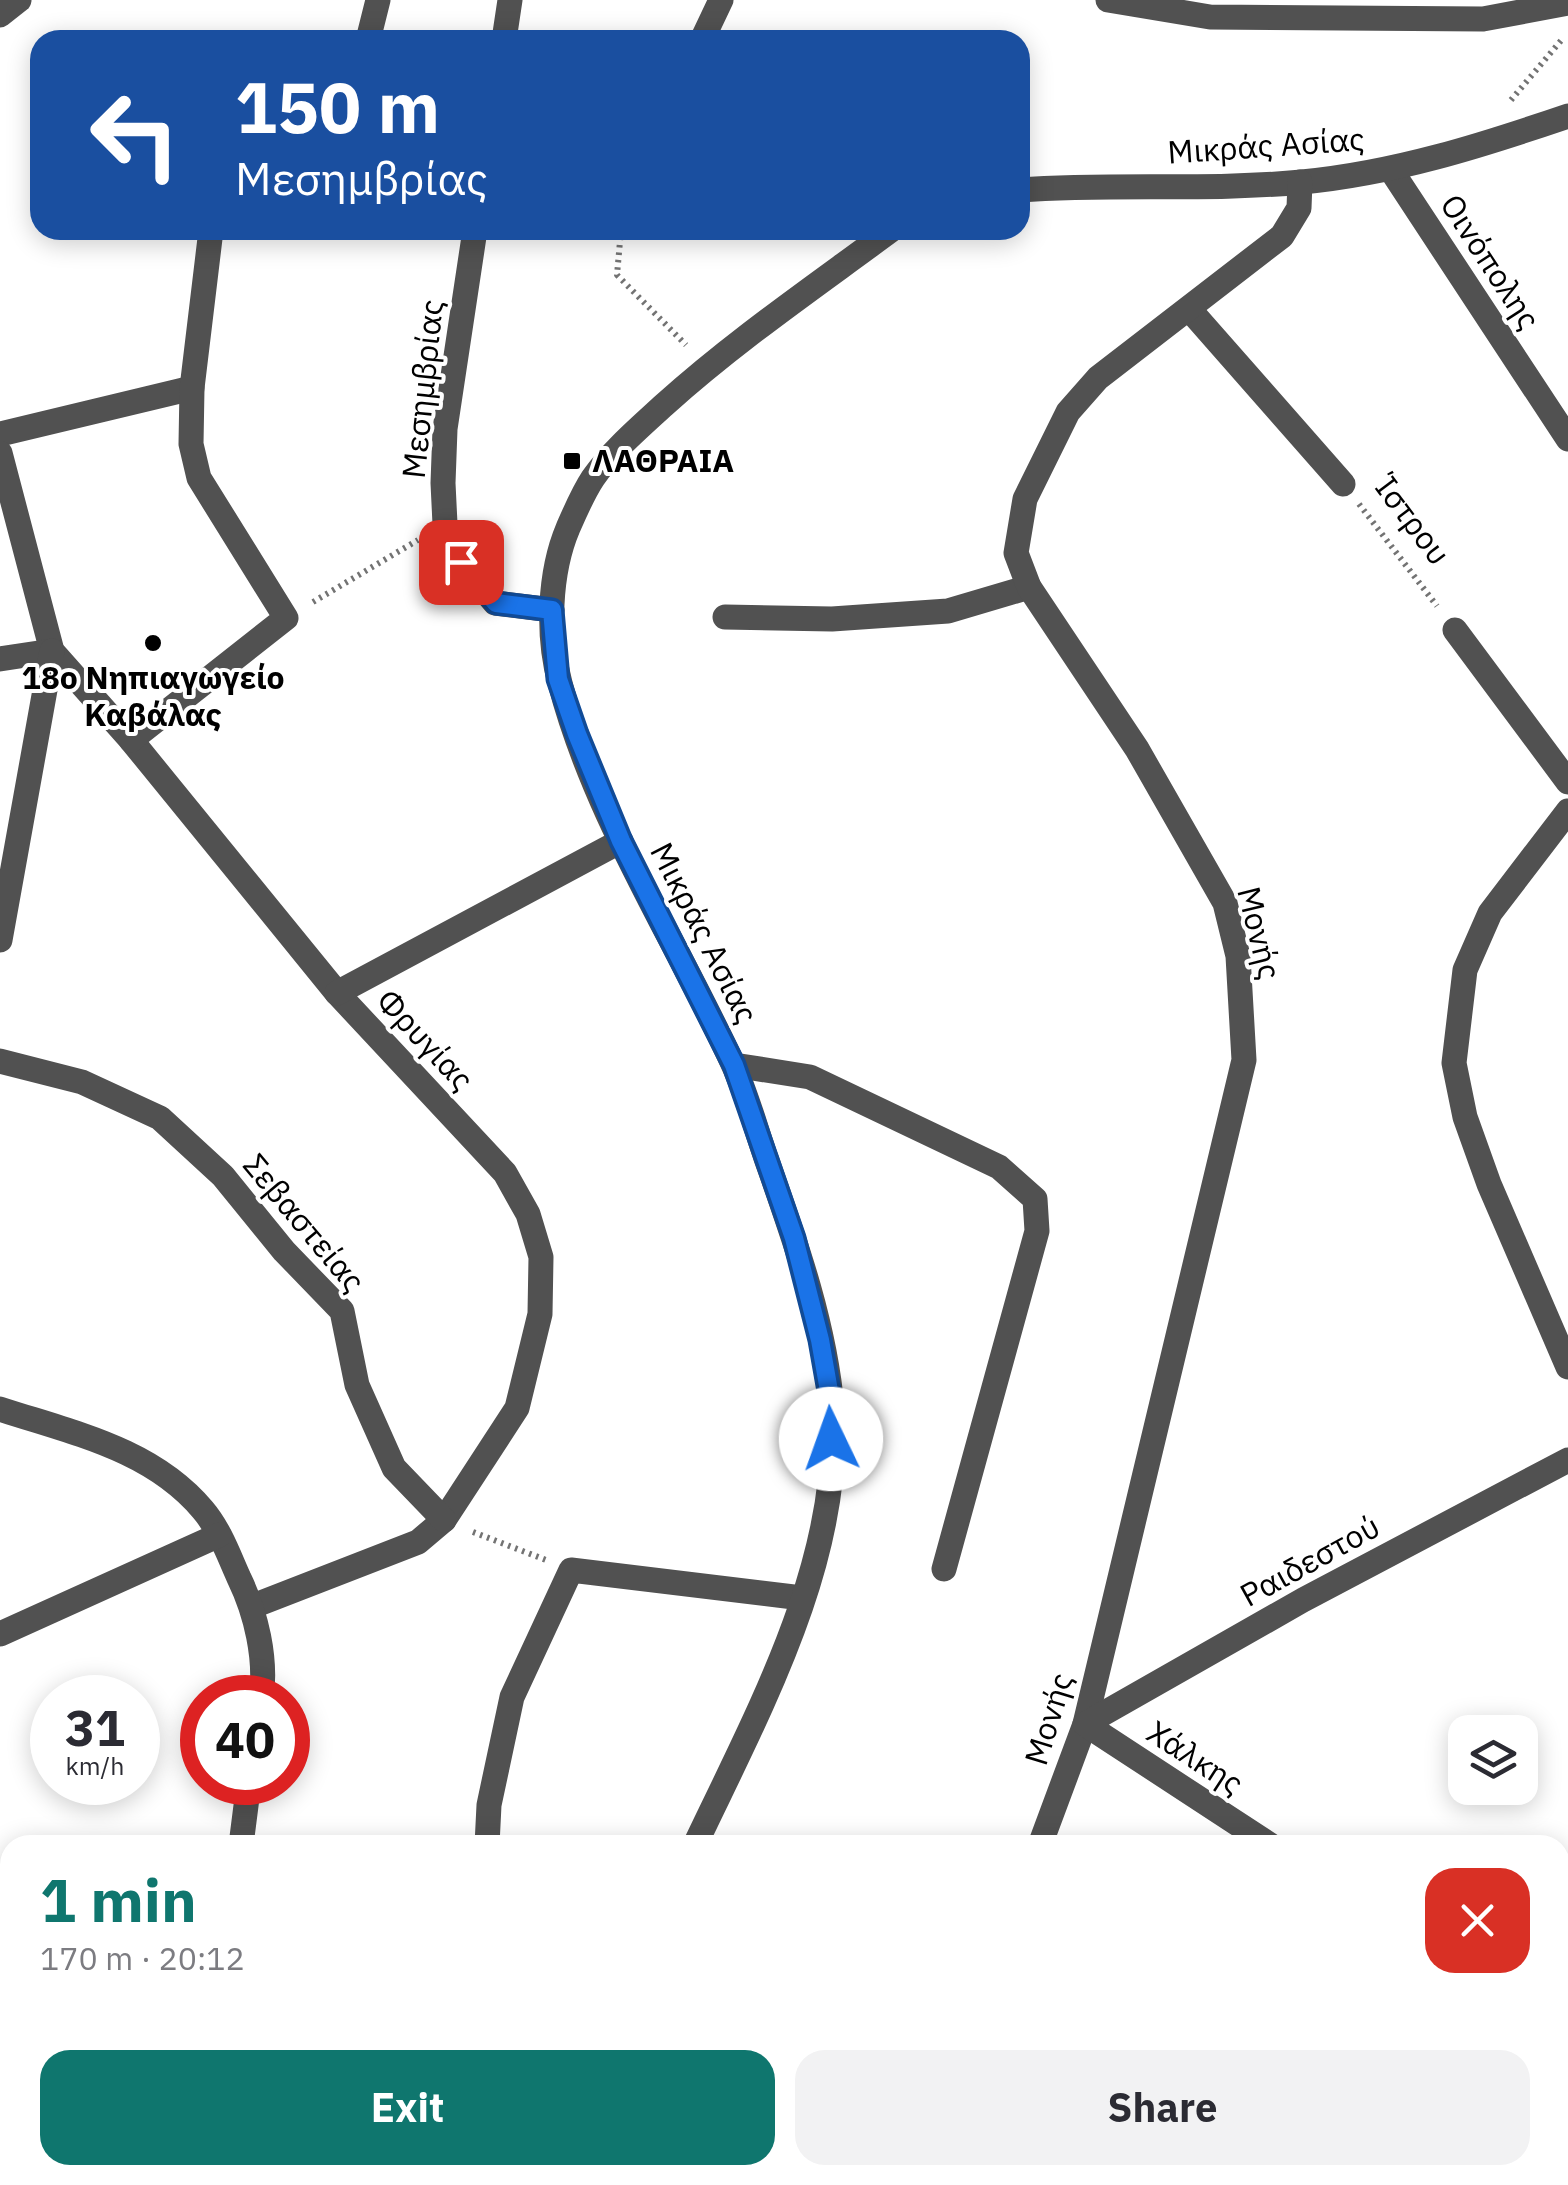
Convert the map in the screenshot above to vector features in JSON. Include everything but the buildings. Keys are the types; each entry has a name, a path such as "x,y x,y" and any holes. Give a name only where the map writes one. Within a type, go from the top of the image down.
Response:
{"street":[{"path":"0,15 19,0"},
{"path":"370,30 378,0"},
{"path":"506,30 510,0"},
{"path":"707,30 721,0"},
{"path":"1108,0 1210,18 1483,19 1568,2"},
{"path":"1210,18 1248,0"},
{"name":"Μικράς Ασίας","path":"1030,190 1300,182 1392,170 1471,149 1568,116"},
{"name":"Οινόπολης","path":"1392,170 1568,439"},
{"name":"Μονής","path":"1044,1835 1085,1724 1244,1060 1243,1006 1238,956 1225,903 1137,749 1029,587 1016,554 1025,499 1068,412 1098,378 1282,236 1299,208 1300,182"},
{"path":"130,740 286,618 199,478 191,444 192,388 210,240"},
{"name":"Μεσημβρίας","path":"473,240 445,429 445,524 461,562 496,603 552,610"},
{"name":"Μικράς Ασίας","path":"701,1835 767,1692 802,1598 824,1526 832,1408 820,1340 794,1238 734,1065 621,841 577,734 558,679 552,610 566,532 593,478 639,427 706,366 877,240"},
{"name":"Ίστρου","path":"1190,310 1344,484"},
{"path":"0,434 192,388"},
{"name":"Φρυγίας","path":"0,453 52,651 337,993 505,1173 528,1214 541,1256 540,1314 517,1408 444,1520 418,1542 253,1606"},
{"path":"725,618 832,619 948,611 1029,587"},
{"path":"1455,630 1568,782"},
{"path":"0,659 52,651 0,940"},
{"path":"1568,811 1490,913 1465,970 1454,1063 1464,1117 1488,1184 1568,1367"},
{"path":"337,993 621,841"},
{"name":"Σεβαστείας","path":"0,1061 82,1082 160,1118 223,1176 284,1251 342,1311 358,1384 394,1468 444,1520"},
{"path":"734,1065 810,1077 999,1167 1035,1199 1037,1232 944,1569"},
{"path":"0,1409 124,1450 163,1473 204,1510 253,1606 263,1675"},
{"name":"Ραιδεστού","path":"1085,1724 1302,1600 1568,1460"},
{"path":"0,1634 219,1535"},
{"path":"487,1835 489,1805 512,1697 571,1570 802,1598"},
{"name":"Χάλκης","path":"1085,1724 1255,1835"},
{"path":"241,1835 246,1805"}],"path":[{"path":"1508,105 1568,32"},
{"path":"621,240 617,275 706,366"},
{"name":"Ίστρου","path":"1344,484 1455,630"},
{"path":"286,618 445,524"},
{"path":"444,1520 571,1570"}],"place":[{"name":"ΛΑΘΡΑΙΑ","path":"572,461"},
{"name":"18ο Νηπιαγωγείο Καβάλας","path":"153,643"}],"route":[{"path":"461,562 496,603 552,610 558,679 577,734 621,841 734,1065 794,1238 820,1340 832,1408 831,1439"}]}
